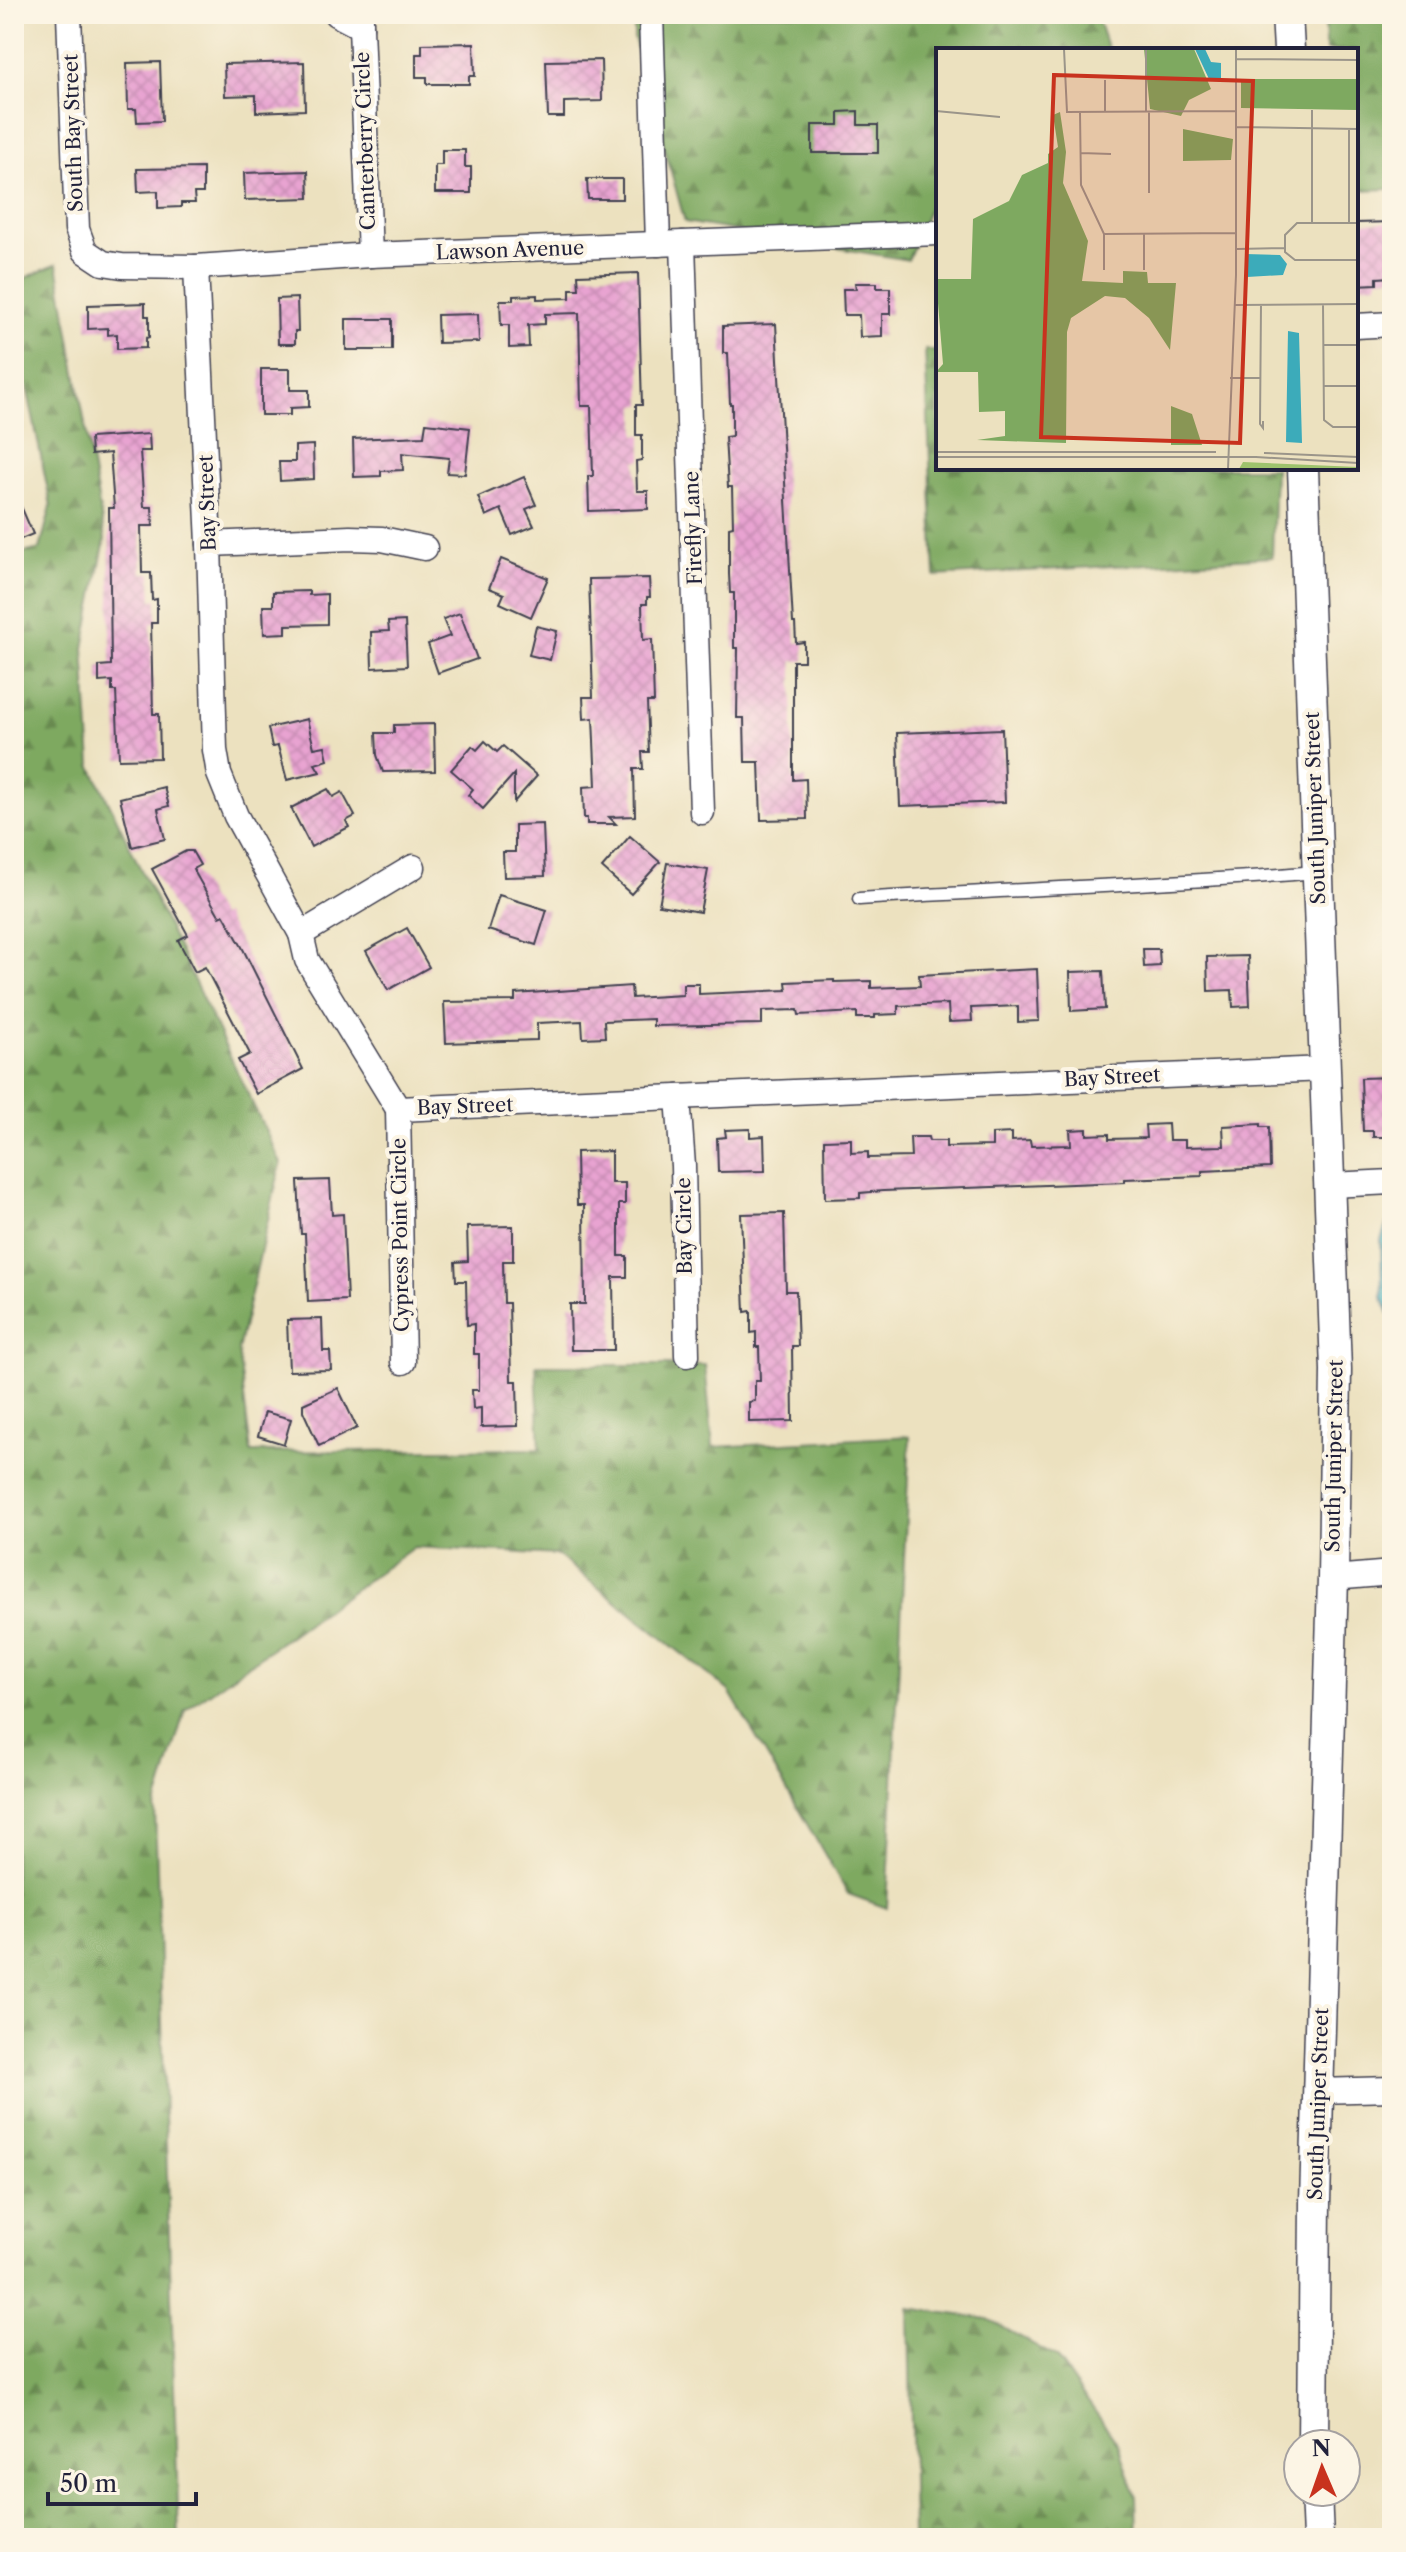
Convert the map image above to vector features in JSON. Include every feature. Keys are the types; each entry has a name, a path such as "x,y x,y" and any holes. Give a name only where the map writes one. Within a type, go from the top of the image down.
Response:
{"street":[{"name":"South Bay Street","path":"69,14 77,229 85,251"},
{"name":"Canterberry Circle","path":"336,14 361,20 370,255"},
{"path":"651,14 658,244"},
{"path":"1287,14 1289,48"},
{"name":"Lawson Avenue","path":"85,251 103,263 122,266 196,267 370,255 936,233"},
{"name":"Firefly Lane","path":"683,243 702,812"},
{"name":"Bay Street","path":"196,267 209,544 213,727 219,774 236,816 301,934 307,960 398,1109 1325,1069"},
{"path":"1358,326 1392,324"},
{"name":"South Juniper Street","path":"1303,470 1336,1370 1318,2091 1313,2428"},
{"path":"209,544 350,538 382,539 425,548"},
{"path":"301,934 413,867"},
{"name":"Bay Circle","path":"678,1097 683,1166 687,1355"},
{"name":"Cypress Point Circle","path":"398,1109 403,1362"},
{"path":"1331,1185 1392,1182"},
{"path":"1333,1578 1392,1573"},
{"path":"1318,2091 1392,2089"},
{"path":"1317,2508 1318,2538"}],"lane":[{"path":"859,899 1021,888 1146,885 1317,872"}],"green space":[{"path":"634,14 1096,14 1107,48 936,48 936,191 908,260 685,222 634,38"},
{"path":"1325,14 1392,14 1392,189 1358,190 1358,48 1326,48"},
{"path":"57,264 105,539 84,648 91,765 281,1163 238,1350 251,1452 540,1449 536,1365 705,1365 713,1447 910,1436 887,1908 848,1894 729,1691 557,1555 414,1547 185,1710 155,1809 179,2538 14,2538 14,555 40,549 51,506 14,323 14,283"},
{"path":"925,349 936,352 936,470 1275,470 1272,557 935,576"},
{"path":"909,2308 988,2319 1056,2357 1119,2445 1136,2497 1137,2538 913,2538"}],"water":[{"path":"1389,1217 1392,1217 1392,1352 1390,1316 1382,1297 1381,1240"}],"building":[{"path":"474,43 475,76 469,76 469,84 427,84 427,77 416,77 416,54 422,54 422,44"},
{"path":"601,60 602,101 564,102 564,117 548,117 546,61"},
{"path":"160,62 162,121 137,122 136,109 128,109 127,63"},
{"path":"304,62 305,110 256,112 256,95 225,96 224,64"},
{"path":"858,111 858,125 878,125 878,153 812,153 812,125 839,125 839,112"},
{"path":"442,150 465,150 465,167 471,167 471,193 435,193 435,165 442,165"},
{"path":"203,168 203,193 194,193 195,203 158,208 158,191 138,192 137,169"},
{"path":"308,171 309,198 245,200 244,173"},
{"path":"587,179 622,179 622,199 588,199"},
{"path":"1392,222 1392,277 1377,278 1377,284 1358,285 1358,223"},
{"path":"638,273 642,405 636,405 636,435 642,435 642,460 636,461 637,491 648,491 648,509 589,511 588,476 593,476 591,406 581,406 579,313 545,314 545,324 528,325 529,347 509,348 509,325 501,325 500,300 537,295 537,299 570,298 570,289 579,289 578,275"},
{"path":"855,283 877,283 877,288 890,288 890,314 882,314 882,336 860,337 859,315 844,315 843,289 856,289"},
{"path":"297,298 298,331 295,331 295,344 278,344 277,299"},
{"path":"145,303 145,316 149,316 146,348 117,349 117,334 108,335 108,328 88,329 88,305"},
{"path":"478,314 479,342 438,343 437,315"},
{"path":"346,319 392,319 392,350 346,350"},
{"path":"776,324 793,623 796,643 804,642 804,661 793,661 793,780 806,779 807,819 761,820 759,762 745,762 744,718 737,718 738,648 734,648 734,593 730,593 729,574 732,487 728,487 725,437 732,436 732,404 728,353 723,353 723,326"},
{"path":"261,369 290,369 290,390 309,390 309,407 290,408 290,415 261,415"},
{"path":"426,423 470,428 465,474 447,473 449,458 402,453 403,470 381,471 381,476 354,477 353,439 424,436"},
{"path":"149,434 150,451 140,451 144,507 152,507 153,526 141,526 142,573 151,573 152,600 157,599 157,623 151,623 153,714 159,714 160,758 119,759 116,691 112,691 112,681 99,682 99,666 111,665 109,508 114,508 110,453 91,455 90,438"},
{"path":"313,445 314,479 280,481 279,462 295,462 295,446"},
{"path":"524,477 536,505 526,509 534,526 512,535 501,509 486,516 478,497"},
{"path":"14,490 33,534 14,542"},
{"path":"501,559 548,578 531,617 500,603 504,594 489,588"},
{"path":"649,578 650,597 647,597 647,604 642,604 643,640 652,639 654,702 647,702 649,752 642,752 643,769 634,769 635,816 609,817 616,824 587,824 583,787 596,786 593,718 584,719 583,697 593,697 589,579"},
{"path":"309,591 309,595 327,594 327,624 286,625 286,633 264,634 263,606 273,606 273,592"},
{"path":"460,613 477,659 438,673 428,644 450,636 443,619"},
{"path":"405,621 407,666 372,668 371,632 389,631 388,622"},
{"path":"536,626 557,631 550,660 529,655"},
{"path":"307,719 314,748 325,746 328,760 315,764 320,772 287,780 278,746 272,747 268,728"},
{"path":"434,724 435,771 383,772 377,755 376,733 394,733 394,725"},
{"path":"1002,729 1005,802 900,806 897,733"},
{"path":"485,741 497,752 503,746 537,776 514,802 514,774 483,809 468,795 473,789 451,770 472,746 477,750"},
{"path":"164,787 169,806 158,809 165,839 132,847 120,798"},
{"path":"328,789 333,797 342,792 355,816 346,821 349,827 311,847 291,808"},
{"path":"543,824 545,876 504,877 503,852 515,852 515,825"},
{"path":"630,836 660,862 631,894 602,868"},
{"path":"186,851 192,851 200,865 193,869 220,917 224,915 242,947 303,1069 256,1094 238,1060 250,1054 205,967 195,972 178,940 188,935 152,869"},
{"path":"667,863 708,870 700,912 659,905"},
{"path":"499,895 547,910 536,945 488,930"},
{"path":"407,928 429,967 388,990 366,951"},
{"path":"1143,949 1159,949 1160,966 1144,967"},
{"path":"1248,956 1250,1006 1233,1007 1232,990 1208,991 1207,957"},
{"path":"1037,969 1039,1021 1018,1022 1018,1006 971,1008 972,1021 949,1022 948,1004 898,1006 898,1014 875,1015 875,1018 857,1018 857,1012 799,1015 798,1010 762,1011 762,1024 653,1026 653,1019 604,1021 605,1037 583,1038 582,1021 537,1023 537,1040 446,1043 444,1002 515,1001 515,994 631,986 632,998 683,995 683,984 699,984 699,994 787,990 786,982 834,980 871,981 871,988 920,986 919,975"},
{"path":"1103,971 1105,1009 1071,1011 1070,972"},
{"path":"1392,1077 1392,1137 1373,1137 1373,1131 1363,1131 1361,1078"},
{"path":"1168,1124 1169,1140 1185,1140 1185,1147 1224,1146 1223,1126 1261,1124 1261,1127 1269,1127 1270,1168 1202,1171 1202,1176 1125,1179 1125,1182 883,1191 860,1193 860,1198 825,1199 824,1140 851,1139 851,1153 868,1152 868,1158 911,1157 910,1137 946,1141 946,1147 992,1146 992,1134 1012,1133 1012,1141 1030,1140 1031,1146 1071,1145 1070,1130 1087,1129 1087,1135 1109,1134 1109,1139 1146,1138 1145,1125"},
{"path":"750,1129 750,1137 764,1136 765,1171 718,1172 717,1138 726,1137 725,1130"},
{"path":"611,1151 611,1183 625,1183 625,1204 619,1204 619,1256 627,1256 627,1277 613,1277 614,1350 571,1350 570,1304 585,1304 584,1205 577,1205 576,1152"},
{"path":"330,1180 332,1215 343,1214 347,1300 308,1302 305,1234 301,1234 298,1181"},
{"path":"784,1213 786,1291 796,1291 798,1346 792,1346 793,1421 749,1422 749,1402 755,1401 755,1381 760,1381 759,1347 756,1347 756,1332 751,1333 751,1311 745,1312 741,1214"},
{"path":"513,1226 513,1261 503,1261 504,1303 509,1303 511,1381 517,1381 518,1426 481,1427 481,1408 473,1409 472,1390 479,1390 479,1354 474,1354 474,1324 467,1325 466,1281 456,1281 455,1262 468,1261 467,1227"},
{"path":"322,1319 323,1351 330,1351 331,1370 289,1371 287,1320"},
{"path":"338,1388 357,1428 319,1446 303,1411 303,1404"},
{"path":"265,1412 291,1419 284,1444 258,1436"}]}
